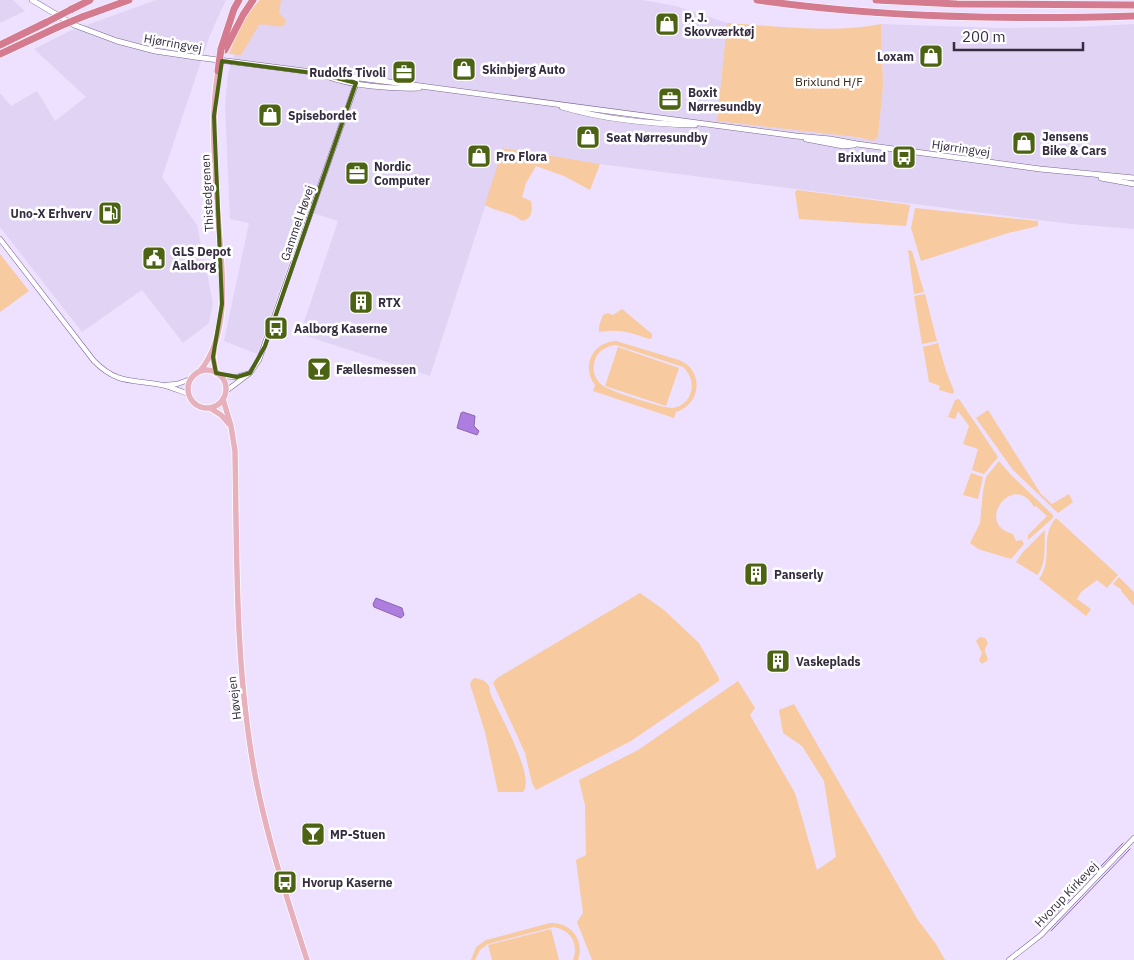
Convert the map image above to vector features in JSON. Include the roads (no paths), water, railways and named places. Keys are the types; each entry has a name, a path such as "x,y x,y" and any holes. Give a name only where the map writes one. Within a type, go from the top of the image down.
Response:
{"highway":[{"path":"0,45 90,0"},
{"path":"0,54 58,27 128,0"},
{"path":"218,73 234,9 239,0"},
{"path":"223,49 253,0"},
{"path":"757,0 889,14 948,17 1134,16"},
{"path":"876,0 967,4 1134,5"}],"main road":[{"name":"Hjørringvej","path":"32,0 74,25 131,45 195,57 357,80 552,104 587,114 670,124 710,125 796,136 843,146 857,144 1093,176 1134,184"},
{"name":"Thistedgrenen","path":"218,73 214,116 222,304 213,358 218,374"},
{"name":"Hjørringvej","path":"1093,176 1134,178"},
{"name":"Thistedgrenen","path":"200,372 209,360 215,342"},
{"path":"210,408 218,405 223,399 226,390 225,383 218,374 208,370 200,372 191,379 188,386 189,394 197,405 210,408 231,426"},
{"name":"Høvejen","path":"223,399 231,426 235,450 240,670 248,730 265,823 307,960"}],"street":[{"name":"Gammel Høvej","path":"226,390 250,373 259,360 265,346 357,80"},
{"path":"0,239 101,368 128,382 162,385 177,384 191,379"},
{"path":"218,374 237,377 250,373"},
{"path":"162,385 189,394"},
{"name":"Hvorup Kirkevej","path":"1009,960 1041,935 1134,838"}],"waterway":[{"path":"1042,928 1123,843"},
{"path":"1051,931 1130,849"}],"place":[{"name":"P. J. Skovværktøj","path":"667,24"},
{"name":"Loxam","path":"931,56"},
{"name":"Skinbjerg Auto","path":"464,69"},
{"name":"Rudolfs Tivoli","path":"404,72"},
{"name":"Boxit Nørresundby","path":"670,99"},
{"name":"Spisebordet","path":"270,115"},
{"name":"Seat Nørresundby","path":"588,137"},
{"name":"Jensens Bike & Cars","path":"1024,143"},
{"name":"Pro Flora","path":"479,156"},
{"name":"Brixlund","path":"904,157"},
{"name":"Nordic Computer","path":"357,173"},
{"name":"Uno-X Erhverv","path":"110,213"},
{"name":"GLS Depot Aalborg","path":"154,258"},
{"name":"RTX","path":"361,302"},
{"name":"Aalborg Kaserne","path":"276,328"},
{"name":"Fællesmessen","path":"319,369"},
{"name":"Panserly","path":"756,574"},
{"name":"Vaskeplads","path":"778,661"},
{"name":"MP-Stuen","path":"313,834"},
{"name":"Hvorup Kaserne","path":"285,882"}],"park label":[{"name":"Brixlund H/F","path":"829,81"}]}
